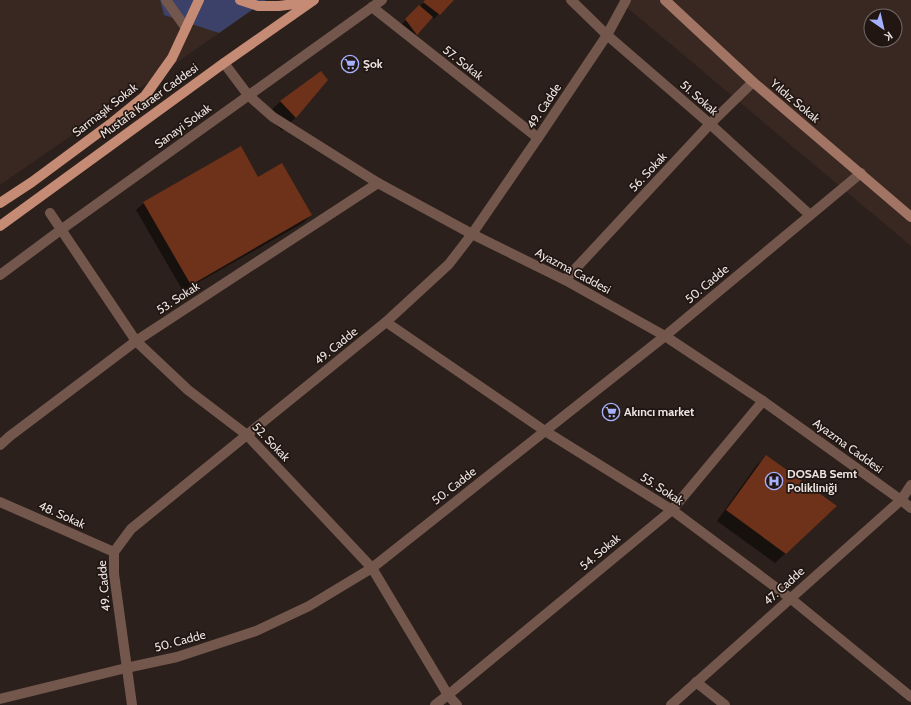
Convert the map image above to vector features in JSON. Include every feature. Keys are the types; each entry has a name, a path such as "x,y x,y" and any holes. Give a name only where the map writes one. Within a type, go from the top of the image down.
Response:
{"main road":[{"name":"Sarmaşık Sokak","path":"0,203 32,182 113,122 145,96 172,58 199,0"},
{"path":"242,0 258,6 279,6 312,1"},
{"name":"Mustafa Karaer Caddesi","path":"0,226 312,1"}],"street":[{"path":"166,0 186,28"},
{"name":"Sanayi Sokak","path":"0,274 382,0"},
{"name":"51. Sokak","path":"571,0 607,35 710,124 810,215"},
{"name":"49. Cadde","path":"132,705 114,574 114,552 131,529 386,322 449,264 472,234 538,138 607,35 626,0"},
{"name":"Yıldız Sokak","path":"665,0 753,82 911,217"},
{"name":"57. Sokak","path":"372,8 538,138"},
{"name":"Ayazma Caddesi","path":"224,63 248,95 274,117 378,183 472,234 565,280 665,336 763,401 911,508"},
{"name":"56. Sokak","path":"565,280 710,124 753,82"},
{"name":"50. Cadde","path":"0,699 177,657 256,632 309,606 372,568 665,336 861,173"},
{"name":"53. Sokak","path":"0,445 136,341 378,183"},
{"name":"52. Sokak","path":"50,213 136,341 188,390 247,435 372,568 448,695 457,705"},
{"name":"55. Sokak","path":"386,322 545,431 672,510 790,598 911,697"},
{"name":"54. Sokak","path":"435,705 672,510 763,401"},
{"name":"47. Cadde","path":"671,705 900,500 911,485"},
{"name":"48. Sokak","path":"0,502 114,552"},
{"path":"696,682 725,705"}],"shaded area":[{"path":"0,0 267,0 0,185"},
{"path":"160,0 266,0 219,33 164,15"},
{"path":"618,0 911,0 911,246"}],"building":[{"path":"425,0 454,0 440,15 423,2"},
{"path":"419,5 433,17 417,35 405,19"},
{"path":"321,71 328,80 296,118 280,101"},
{"path":"241,146 258,177 282,163 312,215 191,285 143,202"},
{"name":"DOSAB Semt Polikliniği","path":"766,455 837,506 786,554 726,510"}],"place":[{"name":"Şok","path":"350,64"},
{"name":"Akıncı market","path":"611,412"},
{"name":"DOSAB Semt Polikliniği","path":"774,481"}]}
